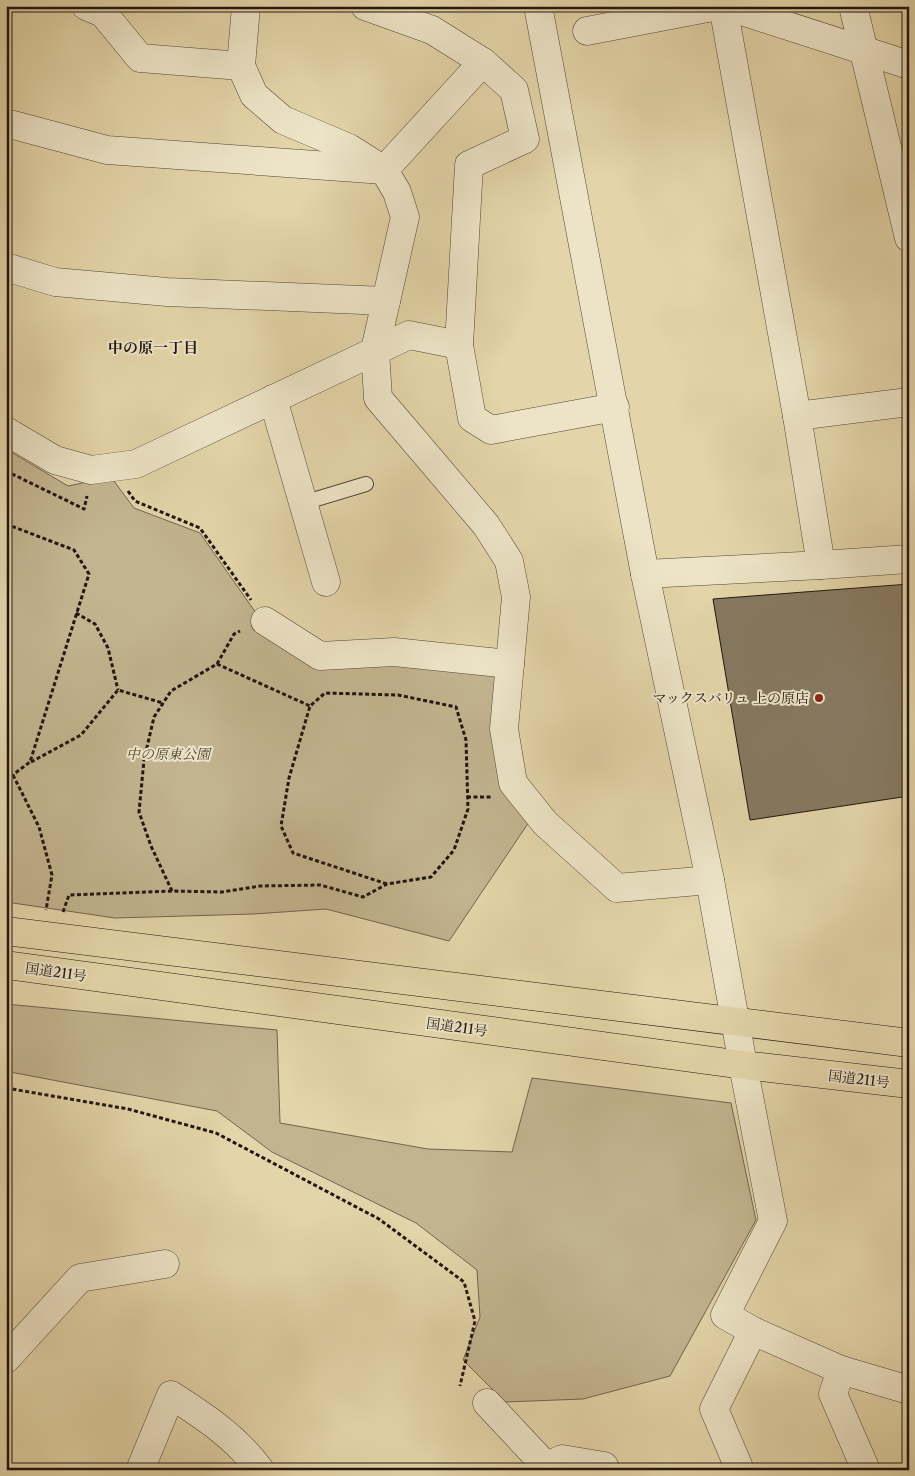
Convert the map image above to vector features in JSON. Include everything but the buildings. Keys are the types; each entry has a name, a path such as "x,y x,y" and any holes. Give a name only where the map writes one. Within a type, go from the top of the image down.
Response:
{"highway":[{"path":"6,930 909,1043"},
{"name":"国道211号","path":"6,965 743,1065 909,1084"}],"street":[{"path":"86,6 103,13 140,58 241,66"},
{"path":"365,6 432,30 483,62 514,90 525,139 469,165 459,345 472,418 492,430 615,407"},
{"path":"538,6 646,574 710,880 734,1020 773,1221 725,1315 753,1331 841,1370 909,1390"},
{"path":"587,31 718,6"},
{"path":"821,564 724,6 909,65"},
{"path":"853,6 909,238"},
{"path":"248,7 241,66 254,95 283,120 348,148 384,170 397,192 405,218 375,350 378,398 486,525 509,561 516,597 504,729 513,783 545,824 617,888 710,880"},
{"path":"384,170 483,62"},
{"path":"6,123 107,150 384,170"},
{"path":"6,267 55,282 148,291 386,301"},
{"path":"6,431 55,460 92,470 136,464 409,335 459,345"},
{"path":"273,399 326,582"},
{"path":"796,416 909,402"},
{"path":"646,574 909,559"},
{"path":"265,621 320,656 394,652 510,664"},
{"path":"6,1359 80,1278 165,1264"},
{"path":"740,1470 714,1409 753,1331"},
{"path":"841,1370 833,1394 866,1470"},
{"path":"140,1470 171,1394 216,1424 250,1456 260,1470"},
{"path":"487,1403 543,1468 562,1459 604,1466 606,1470"}],"lane":[{"path":"303,503 366,484"}],"path":[{"path":"114,467 134,501 200,528 265,621 234,634 217,664 171,691 154,718 144,760 139,812 151,846 172,891"},
{"path":"6,524 74,550 89,574 30,762"},
{"path":"76,613 95,624 108,648 118,690"},
{"path":"217,664 310,706"},
{"path":"118,690 163,703"},
{"path":"6,780 30,762 81,735 118,690"},
{"path":"49,936 69,895 172,891 222,892 260,886 320,886 363,897 387,884 431,877 454,850 468,809 466,740 456,707 398,695 325,693 310,706 289,778 281,826 293,853 387,884"},
{"path":"13,775 39,827 52,875 49,936"},
{"path":"6,1088 128,1109 216,1133 379,1219 464,1282 475,1322 460,1386"},
{"path":"6,1094 9,1105 6,1108"}],"green space":[{"name":"中の原東公園","path":"6,449 68,486 111,477 134,508 200,533 263,623 319,662 502,669 531,819 449,941 326,909 254,914 115,918 6,902"},
{"path":"6,1004 277,1030 280,1123 428,1149 512,1152 532,1078 731,1103 756,1220 670,1376 583,1399 505,1402 463,1360 480,1317 477,1270 416,1223 272,1152 217,1111 10,1072 6,1056"}],"place":[{"name":"マックスバリュ 上の原店","path":"819,698"}],"district":[{"name":"中の原一丁目","path":"153,347"}]}
